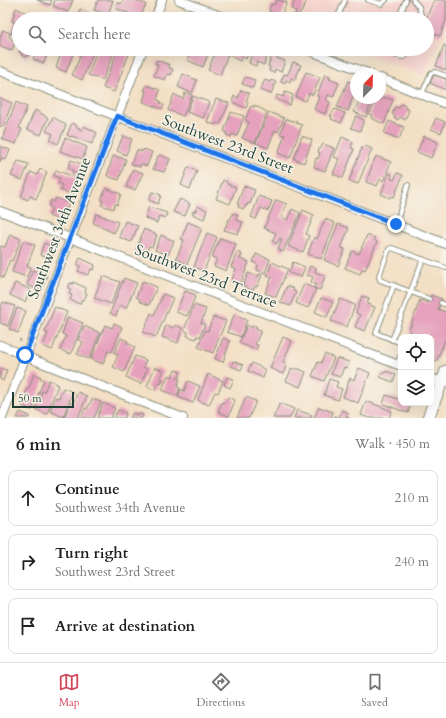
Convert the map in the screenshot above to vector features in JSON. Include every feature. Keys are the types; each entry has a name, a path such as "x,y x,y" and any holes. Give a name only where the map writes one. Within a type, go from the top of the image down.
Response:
{"street":[{"path":"158,12 162,0"},
{"path":"179,0 210,12"},
{"name":"Southwest 34th Avenue","path":"2,418 140,56"},
{"path":"323,56 354,68"},
{"name":"Southwest 23rd Street","path":"0,71 446,244"},
{"path":"386,80 446,104"},
{"name":"Southwest 23rd Terrace","path":"0,211 398,366"},
{"path":"0,345 183,418"},
{"path":"428,418 444,383 446,371"},
{"path":"434,379 444,383"}],"lane":[{"path":"340,12 345,0"},
{"path":"368,0 381,4 386,0"},
{"path":"401,12 406,0"},
{"path":"413,0 420,12"},
{"path":"422,94 431,73 435,72 446,76"},
{"path":"396,224 408,185"},
{"path":"429,299 380,280 379,276 389,249 392,248 446,268"},
{"path":"392,340 423,259"},
{"path":"394,285 376,333 398,343"}],"path":[{"path":"20,339 21,347"}],"shaded area":[{"path":"310,0 446,0 446,27 434,54 434,12 306,12"},
{"path":"372,56 433,56 424,76"}],"building":[{"path":"37,0 52,0 50,5"},
{"path":"55,0 73,0 68,12 53,6"},
{"path":"98,0 113,0 109,12 100,12 94,10"},
{"path":"123,0 135,0 146,4 143,12 125,12 115,8 117,2 121,4"},
{"path":"277,0 287,2 283,12 269,11 271,4 274,5"},
{"path":"295,0 307,0 301,12 296,12 291,9"},
{"path":"434,0 446,0 446,21 440,36 434,34 434,12 429,12"},
{"path":"16,8 25,12 15,12"},
{"path":"80,9 88,12 79,12"},
{"path":"3,30 10,33 9,36 12,39 12,50 0,46 0,37"},
{"path":"444,45 446,46 446,70 436,66"},
{"path":"34,56 46,56 44,63 33,59"},
{"path":"60,56 72,56 66,72 56,68"},
{"path":"81,56 92,56 82,80 72,75"},
{"path":"95,56 112,56 103,80 88,75"},
{"path":"115,56 128,56 114,92 103,88"},
{"path":"189,56 207,56 203,67 187,60"},
{"path":"214,56 227,56 220,75 208,70"},
{"path":"230,56 247,56 246,59 242,57 240,61"},
{"path":"251,56 266,56 264,65 257,62 256,66 249,63"},
{"path":"271,56 276,56 277,58 285,61 281,72 275,69 274,73 269,71 270,67 268,66"},
{"path":"157,60 170,65 169,68 173,69 171,75 167,74 165,80 154,76 158,65 155,64"},
{"path":"293,62 301,65 295,80 291,78 290,82 286,80 285,84 281,82 284,74 288,74"},
{"path":"306,72 320,77 313,95 309,93 306,101 296,97"},
{"path":"183,74 197,80 192,93 178,87"},
{"path":"325,74 330,76 329,79 339,83 333,97 328,95 326,100 330,102 325,114 314,109"},
{"path":"434,75 446,79 446,90 430,83"},
{"path":"245,77 255,80 253,88 242,84"},
{"path":"265,80 276,82 271,94 260,90"},
{"path":"348,81 350,82 351,104 348,111 337,107"},
{"path":"147,85 160,90 157,100 161,101 160,103 164,105 162,109 143,102 146,91 144,91"},
{"path":"241,90 249,93 246,108 232,102 234,96 238,98"},
{"path":"285,92 293,95 290,105 276,99 277,95 283,97"},
{"path":"185,93 192,95 183,116 168,110 174,94 183,99"},
{"path":"193,96 209,102 203,118 187,112"},
{"path":"0,98 12,103 3,127 0,126"},
{"path":"386,98 393,100 384,124 371,118 372,115 369,114 375,104 386,104"},
{"path":"216,99 229,103 220,124 216,123 215,125 207,122"},
{"path":"16,102 27,107 19,128 22,129 16,144 2,139"},
{"path":"358,104 371,104 366,117 354,112"},
{"path":"401,104 406,106 405,108 409,110 405,120 400,117 398,120 394,118 395,116 392,114 395,107 399,108"},
{"path":"254,105 267,112 255,143 242,138 249,122 245,120 251,106 254,107"},
{"path":"335,109 345,113 341,123 331,119 332,116 330,116"},
{"path":"35,110 48,118 41,135 27,129"},
{"path":"231,112 244,116 237,136 232,134 231,137 226,135 227,133 224,131"},
{"path":"269,112 284,118 278,132 275,130 268,148 256,143"},
{"path":"356,116 364,120 360,131 351,128"},
{"path":"53,117 66,125 58,144 50,140 53,134 46,131"},
{"path":"436,118 445,122 441,133 431,129"},
{"path":"286,119 302,125 290,158 278,153 285,135 280,134"},
{"path":"389,121 404,127 399,139 384,133"},
{"path":"72,123 77,126 76,127 80,128 79,129 82,130 84,126 97,133 92,144 67,135"},
{"path":"123,136 132,139 126,155 117,151"},
{"path":"302,136 312,140 304,163 294,159"},
{"path":"424,136 438,142 431,158 417,152"},
{"path":"342,137 353,142 351,148 354,149 343,178 333,174 339,159 334,157"},
{"path":"65,138 87,147 83,159 60,151"},
{"path":"323,144 334,148 325,171 314,167 316,158 318,159 320,153 318,152 319,149"},
{"path":"363,145 372,149 358,184 349,181"},
{"path":"0,146 10,150 6,160 1,158 0,162"},
{"path":"144,149 152,152 147,166 141,164 140,167 131,164 137,150 141,152 141,150 143,151"},
{"path":"160,155 170,159 164,172 153,169 158,156"},
{"path":"113,156 126,159 119,180 107,176"},
{"path":"376,156 391,162 383,181 380,179 377,186 366,182"},
{"path":"71,160 87,166 83,174 81,173 80,175 72,172 73,170 68,168"},
{"path":"18,161 29,164 22,180 11,176"},
{"path":"188,167 197,171 190,189 181,185"},
{"path":"40,169 47,172 36,199 30,196 28,200 21,197 31,172 37,175"},
{"path":"133,169 143,173 135,190 126,187"},
{"path":"56,170 77,178 73,187 76,188 73,195 60,190 62,185 58,183 60,178 54,176"},
{"path":"389,173 392,174 391,179 394,180 397,173 403,175 394,197 391,196 390,198 381,194"},
{"path":"223,180 227,182 227,184 236,187 230,204 216,199"},
{"path":"244,186 255,190 250,204 248,203 244,209 238,207 239,204 237,204"},
{"path":"106,188 121,194 117,205 115,204 113,209 101,205 103,201 101,200"},
{"path":"152,192 161,195 158,204 149,200"},
{"path":"259,196 272,201 268,211 261,208 256,219 251,217"},
{"path":"56,198 69,203 67,209 65,208 61,221 49,216 52,208 49,207 51,200 54,202"},
{"path":"180,199 190,204 185,216 173,212"},
{"path":"276,200 287,204 281,217 287,220 292,209 300,213 283,252 278,249 282,239 280,238 277,244 272,241 276,233 264,228"},
{"path":"197,206 207,210 204,219 192,214 193,211 195,212"},
{"path":"149,207 167,213 165,218 159,216 157,223 145,218"},
{"path":"303,210 314,215 306,234 309,236 303,252 288,246"},
{"path":"233,213 238,215 236,220 243,222 238,234 224,230"},
{"path":"96,214 118,222 114,233 93,223"},
{"path":"325,219 335,223 321,259 308,254 314,237 317,239"},
{"path":"125,221 138,226 131,242 119,237"},
{"path":"188,222 202,228 187,264 176,259 184,240 181,239"},
{"path":"338,224 349,228 341,248 345,249 338,266 324,260"},
{"path":"144,229 157,235 152,247 149,246 147,251 144,249 143,253 136,250"},
{"path":"207,233 217,237 204,271 194,267"},
{"path":"10,234 21,239 3,278 0,276 0,248 1,246 5,247"},
{"path":"161,235 174,241 168,255 155,250"},
{"path":"367,235 375,238 374,240 377,242 365,270 362,269 360,274 345,268 352,251 359,254"},
{"path":"220,238 236,244 226,271 214,266 217,259 212,257"},
{"path":"23,241 35,245 27,266 31,267 27,277 12,272"},
{"path":"44,243 56,248 50,259 40,255"},
{"path":"237,252 242,254 240,259 249,262 240,285 231,282 236,269 231,267"},
{"path":"256,254 270,259 265,273 257,270 258,265 253,262"},
{"path":"80,258 95,265 94,270 91,269 88,275 78,271 80,266 77,265"},
{"path":"272,262 288,269 276,297 265,293 272,277 267,275"},
{"path":"293,262 305,267 301,277 289,273"},
{"path":"310,266 316,268 315,272 325,276 320,290 314,288 316,284 311,282 313,277 307,275"},
{"path":"33,270 47,276 41,291 27,285"},
{"path":"248,273 258,277 259,274 262,275 257,287 255,286 253,290 243,286"},
{"path":"103,276 120,282 111,304 94,298"},
{"path":"124,278 137,283 126,308 120,305 116,316 110,313"},
{"path":"143,281 157,287 149,305 139,301 140,299 136,297"},
{"path":"73,282 86,288 85,293 87,293 84,300 82,299 80,304 70,300 72,295 69,294 71,289 68,288 70,283 73,284"},
{"path":"15,283 30,289 25,302 10,295"},
{"path":"304,284 316,289 308,308 296,303"},
{"path":"287,286 294,289 293,291 296,292 290,306 280,302"},
{"path":"185,291 196,295 187,316 176,312"},
{"path":"163,294 173,298 156,337 143,332 151,313 154,315"},
{"path":"431,295 442,299 438,309 446,312 446,338 437,360 434,362 434,334 410,334 411,331 409,330 420,300 428,303"},
{"path":"362,296 369,298 367,304 375,307 365,331 355,327 360,315 356,313"},
{"path":"321,298 333,302 327,317 315,312"},
{"path":"340,299 355,305 347,327 331,321"},
{"path":"3,302 15,306 8,326 0,323 0,310"},
{"path":"194,305 206,309 201,323 205,324 200,337 197,336 196,339 187,336 188,332 184,330"},
{"path":"55,307 67,312 52,350 43,346 48,333 45,332"},
{"path":"17,308 26,311 18,333 9,329"},
{"path":"234,315 247,320 241,337 227,332"},
{"path":"68,317 83,323 71,354 60,350 66,336 62,334"},
{"path":"213,317 226,321 213,353 198,347 205,330 208,331"},
{"path":"114,323 122,327 112,352 108,351 103,364 91,359 105,325 112,328"},
{"path":"166,325 174,328 175,325 182,328 178,343 162,337"},
{"path":"247,325 252,328 253,325 257,327 256,329 261,331 255,344 258,345 256,350 239,343"},
{"path":"84,326 100,333 89,359 77,354 83,342 78,340"},
{"path":"283,337 292,341 283,362 287,364 283,374 270,368"},
{"path":"121,338 128,341 127,343 135,347 124,372 113,367 118,355 114,353"},
{"path":"223,338 230,341 223,362 215,359"},
{"path":"325,354 334,358 324,381 312,376 318,362 321,363"},
{"path":"135,356 146,360 143,367 147,369 141,384 126,377"},
{"path":"337,358 349,362 347,368 344,367 340,377 331,374"},
{"path":"233,361 243,365 241,370 231,366"},
{"path":"252,363 266,370 263,378 248,371"},
{"path":"155,367 164,371 160,379 163,379 161,384 158,383 155,390 147,386"},
{"path":"0,368 7,370 3,381 0,379"},
{"path":"292,368 296,370 297,368 306,372 300,387 286,381"},
{"path":"359,368 370,373 358,403 343,397 350,378 354,380"},
{"path":"175,370 181,372 179,377 177,376 176,378 180,379 177,387 180,388 177,396 162,390 168,375 172,377"},
{"path":"386,371 396,375 393,382 380,377 382,372 385,373"},
{"path":"34,374 44,380 32,410 22,406 27,388 29,388"},
{"path":"208,374 223,381 218,393 215,392 209,405 198,400"},
{"path":"227,377 234,379 230,388 224,385"},
{"path":"329,379 338,382 336,387 342,389 338,400 324,395"},
{"path":"49,380 58,385 47,414 35,409 42,391 44,392"},
{"path":"188,381 200,386 193,403 178,397 181,389 184,391"},
{"path":"63,388 73,392 63,417 50,411 56,397 59,398"},
{"path":"78,392 87,396 78,418 64,417 71,402 73,403"},
{"path":"386,395 398,399 398,406 410,406 408,413 383,404"},
{"path":"228,397 235,400 229,416 218,412 222,402 225,403"},
{"path":"246,397 256,401 249,418 237,418"},
{"path":"92,399 101,402 94,418 81,418 85,408 87,409"},
{"path":"366,401 392,411 389,418 369,418 361,415"},
{"path":"103,403 115,408 111,418 97,418"},
{"path":"280,403 294,409 290,418 273,418"},
{"path":"319,407 333,412 331,418 314,418"},
{"path":"118,410 126,413 125,418 114,418"},
{"path":"297,410 312,415 311,418 294,418"},
{"path":"342,410 348,413 346,417 349,418 339,418"},
{"path":"20,412 30,416 29,418 17,418"},
{"path":"133,413 143,415 142,418 130,418"}],"route":[{"path":"25,355 117,116 396,224"}]}
